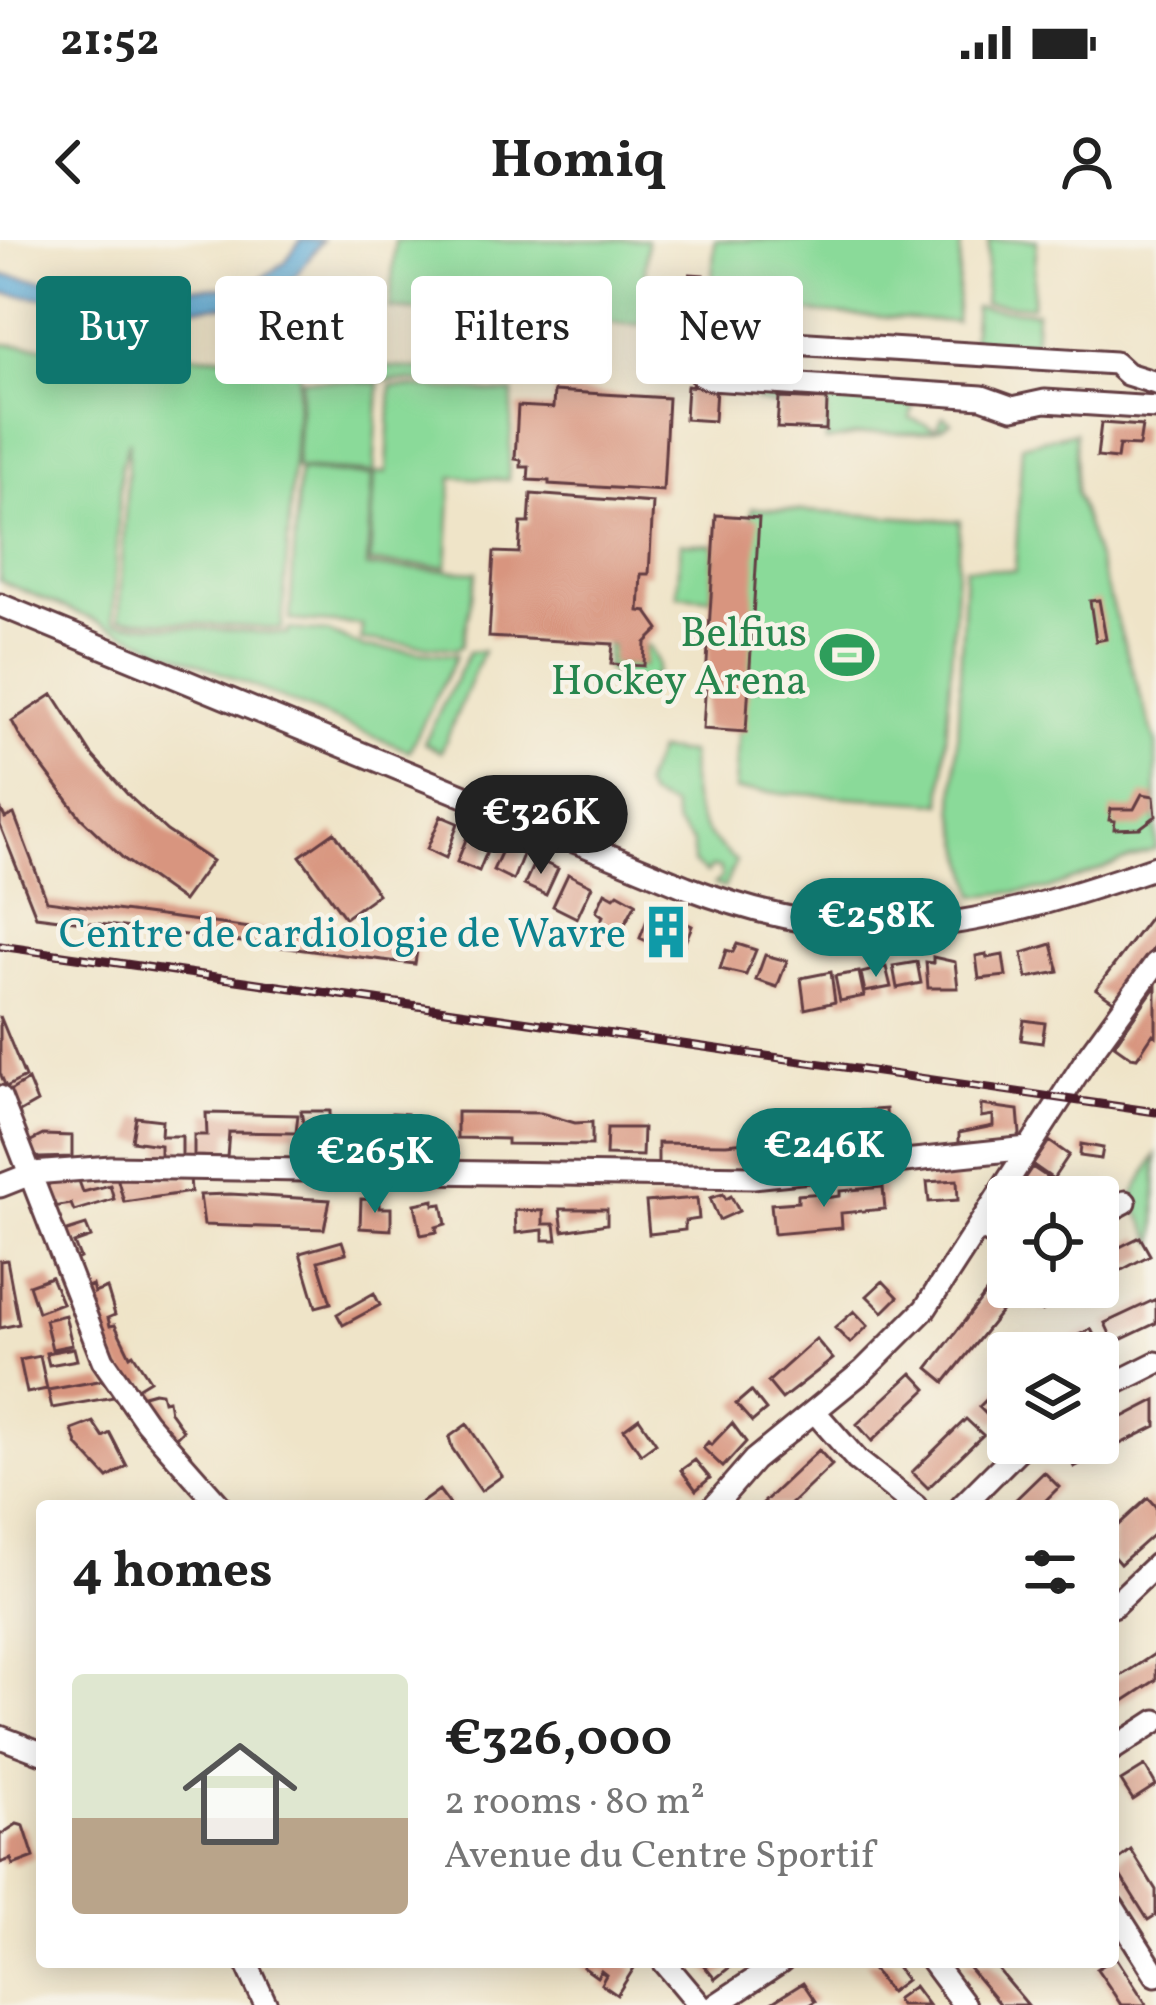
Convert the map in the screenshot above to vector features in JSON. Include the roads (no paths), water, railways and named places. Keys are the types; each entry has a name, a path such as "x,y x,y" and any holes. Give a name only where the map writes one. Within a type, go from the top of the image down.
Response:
{"street":[{"path":"1156,383 1127,374 1115,363 711,338 703,342 701,356 702,376 711,379 982,398 1013,408 1045,401 1156,408"},
{"path":"1126,406 1127,374"},
{"path":"0,605 674,882 782,918 828,927 937,926 997,917 1156,867"},
{"path":"719,1500 754,1460 875,1360 925,1310 1028,1148 1155,967"},
{"path":"0,1096 103,1360 146,1422 215,1500"},
{"path":"0,1186 33,1173 111,1167 753,1177 1028,1148"},
{"path":"1119,1205 1125,1202"},
{"path":"980,1227 987,1231"},
{"path":"1119,1382 1156,1363"},
{"path":"814,1411 857,1460 907,1500"},
{"path":"968,1500 1004,1464"},
{"path":"1119,1600 1156,1565"},
{"path":"1119,1745 1156,1721"},
{"path":"0,1737 36,1751"},
{"path":"1119,1916 1156,1975"},
{"path":"249,1968 266,2005"},
{"path":"669,1968 700,2005"},
{"path":"716,2005 772,1968"},
{"path":"936,1968 964,2005"}],"water":[{"path":"301,240 322,240 295,276 265,276 285,262"},
{"path":"0,275 36,279 36,297 0,293"},
{"path":"191,288 215,288 215,306 191,307"}],"railway":[{"path":"0,946 1156,1112"}],"place":[{"name":"Belfius Hockey Arena","path":"847,655"},
{"name":"Centre de cardiologie de Wavre","path":"666,932"}]}
